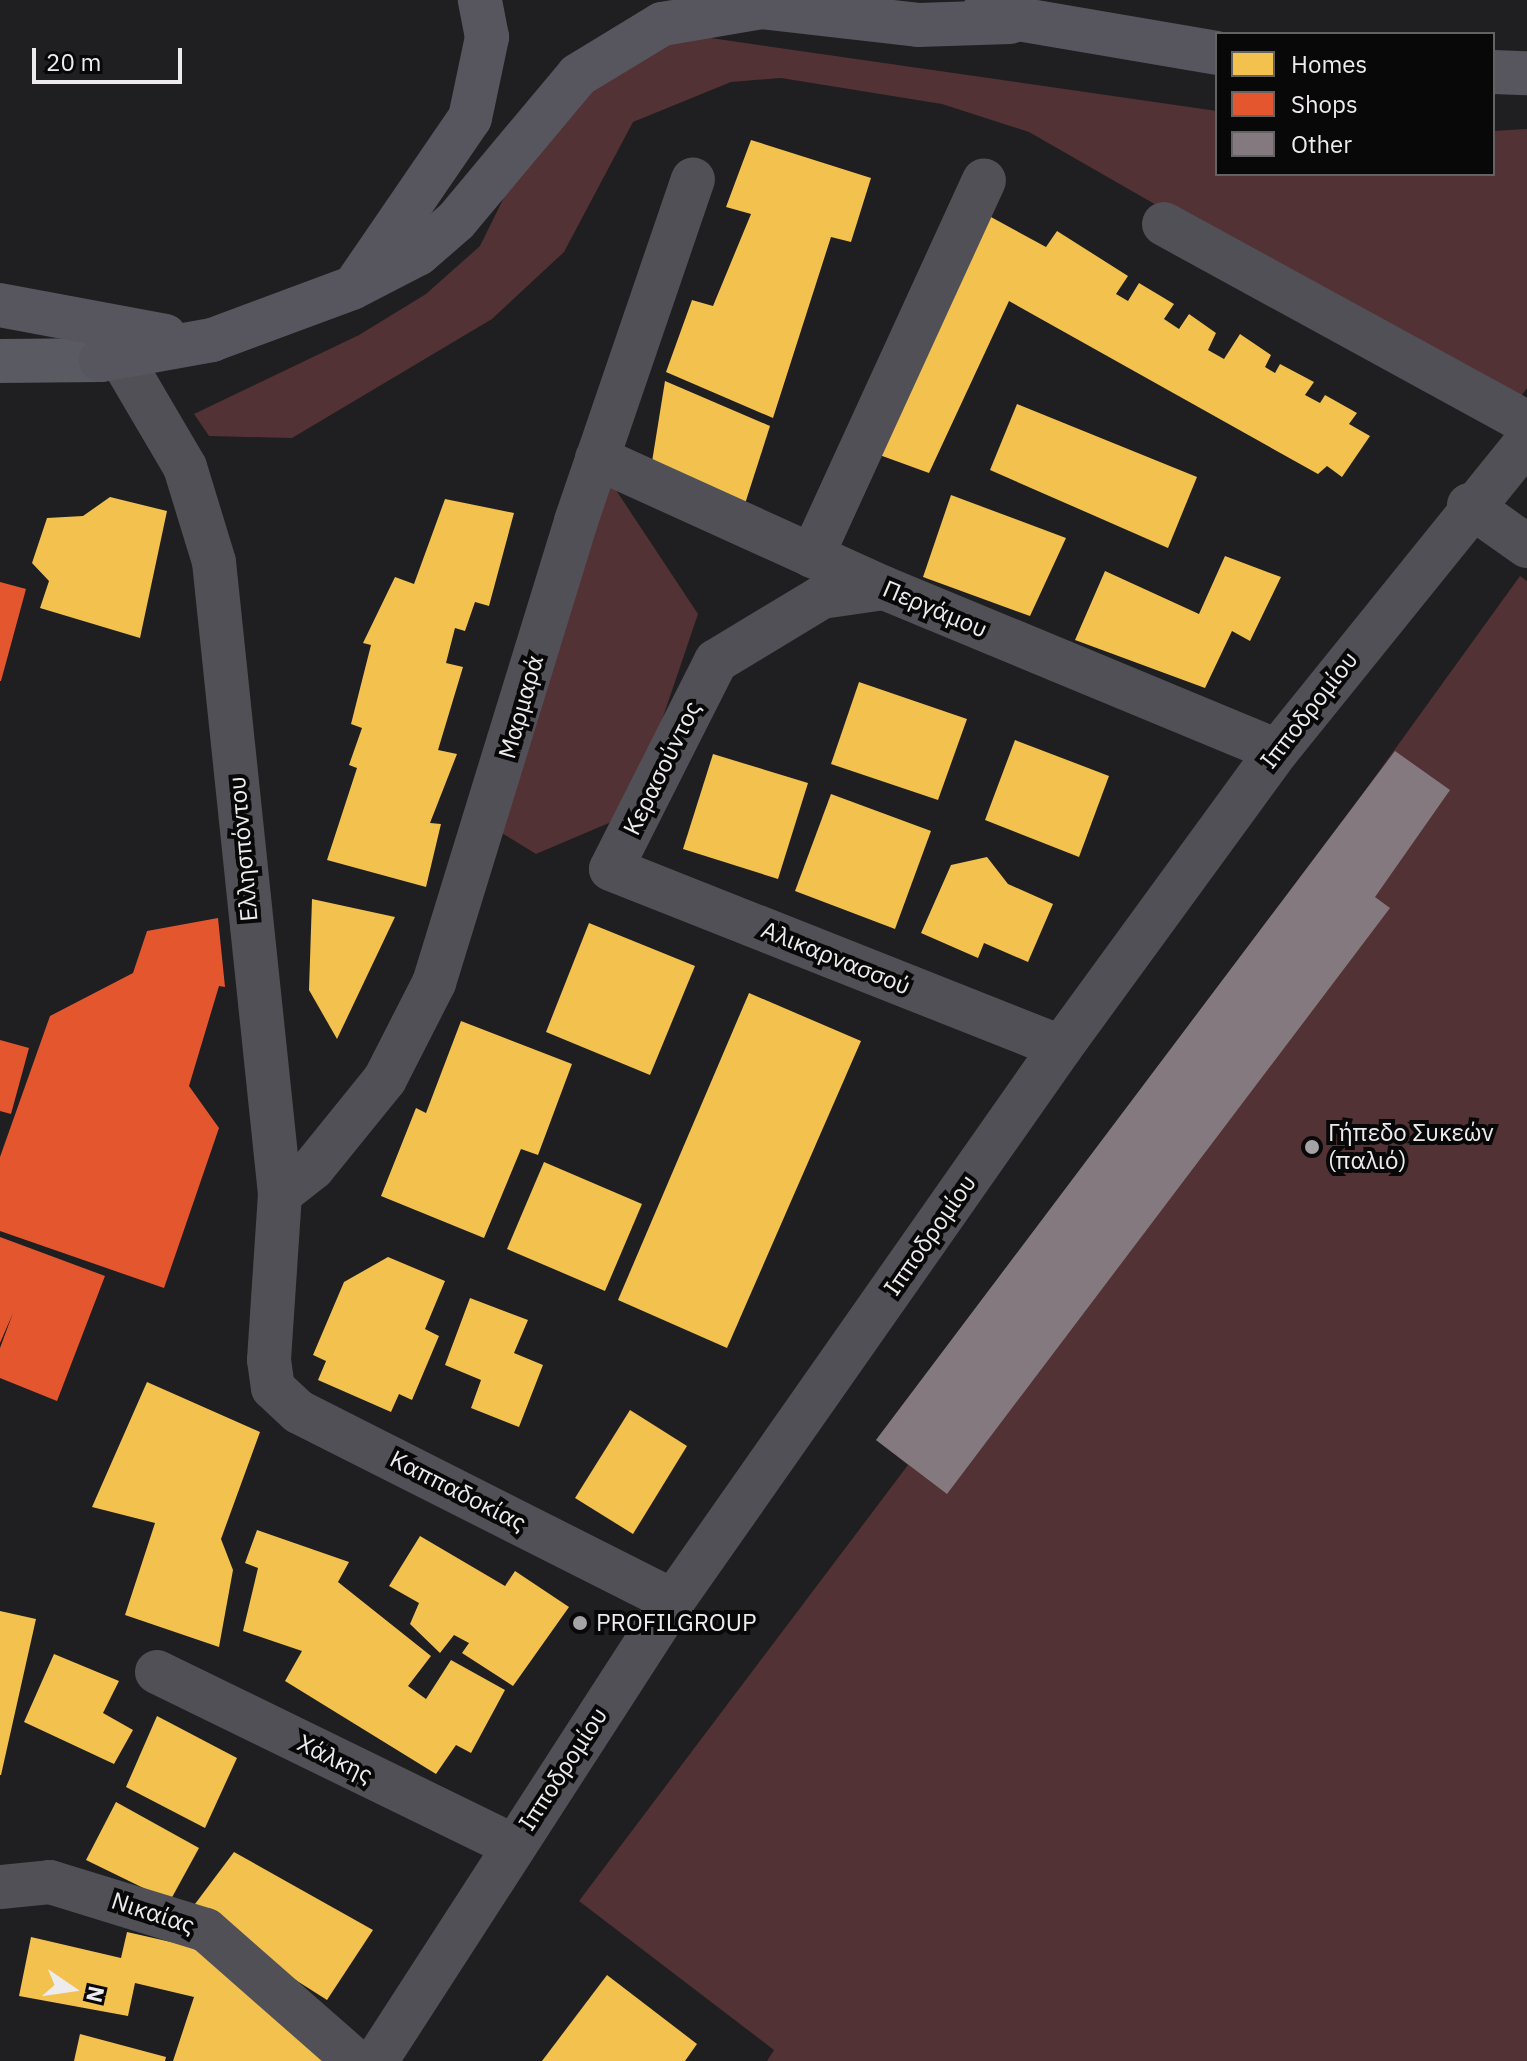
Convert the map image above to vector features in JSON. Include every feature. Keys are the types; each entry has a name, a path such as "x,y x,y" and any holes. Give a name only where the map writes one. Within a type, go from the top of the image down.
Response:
{"highway":[{"path":"352,288 470,118 487,37 480,0"},
{"path":"942,0 1010,22 1215,53"},
{"path":"111,359 212,340 352,288 418,254 456,221 578,75 662,24 761,7 918,25 1010,22"},
{"path":"1495,72 1527,73"},
{"path":"0,305 127,333 212,340"}],"main road":[{"path":"0,361 111,359"}],"street":[{"name":"Μαρμαρά","path":"280,1194 313,1168 385,1079 434,983 597,458 693,179"},
{"path":"812,556 984,180"},
{"path":"1164,224 1527,423"},
{"name":"Ελλησπόντου","path":"111,359 185,467 214,562 280,1194 269,1360"},
{"name":"Ιπποδρομίου","path":"376,2061 673,1601 1061,1047 1277,751 1469,505 1527,441"},
{"name":"Περγάμου","path":"597,458 884,588 1277,751"},
{"path":"1469,505 1527,546"},
{"name":"Κερασούντος","path":"611,869 716,661 822,597 884,588"},
{"name":"Αλικαρνασσού","path":"611,869 1061,1047"},
{"name":"Καππαδοκίας","path":"269,1360 273,1388 299,1412 673,1601"},
{"name":"Χάλκης","path":"157,1672 513,1846"},
{"name":"Νικαίας","path":"0,1887 50,1882 206,1930 355,2061"}],"shaded area":[{"path":"697,36 1215,111 1215,176 1495,176 1495,131 1527,129 1527,388 1512,409 1029,132 942,104 781,78 731,82 633,122 564,252 492,319 292,438 209,436 194,414 359,335 426,294 480,246 517,171 583,96 638,55"},
{"path":"608,478 698,614 630,814 536,854 492,827"},
{"name":"Γήπεδο Συκεών (παλιό)","path":"1520,576 1527,581 1527,2061 767,2061 774,2050 579,1901 908,1465 876,1440 1320,853"}],"building: Homes":[{"path":"751,140 871,178 851,242 831,237 773,418 666,372 692,300 713,306 751,214 726,207"},
{"path":"980,211 1046,247 1057,231 1128,276 1116,294 1128,301 1139,283 1174,304 1164,319 1179,329 1189,314 1216,333 1208,350 1224,359 1240,334 1271,355 1265,367 1275,373 1280,364 1314,382 1305,395 1320,403 1325,395 1357,413 1349,424 1370,436 1342,477 1327,466 1318,474 1009,301 929,473 863,449"},
{"path":"665,381 770,426 743,510 651,468"},
{"path":"1017,404 1197,477 1168,548 990,470"},
{"path":"951,495 1066,538 1030,616 923,577"},
{"path":"110,497 167,511 140,638 40,608 49,581 32,563 47,518 83,516"},
{"path":"445,499 514,513 489,606 475,602 465,631 455,628 446,663 463,667 438,750 457,754 430,823 441,824 426,887 327,860 357,768 349,765 362,728 351,724 371,645 363,643 395,577 414,584"},
{"path":"1225,556 1281,577 1250,641 1232,631 1205,688 1075,640 1105,571 1199,614"},
{"path":"859,682 967,719 938,800 831,764"},
{"path":"1015,740 1109,776 1079,857 985,820"},
{"path":"713,754 808,783 778,879 683,849"},
{"path":"831,794 931,831 895,929 795,891"},
{"path":"987,857 1008,884 1053,904 1028,962 984,943 978,958 921,933 951,865"},
{"path":"312,899 395,917 337,1039 309,990"},
{"path":"589,923 695,966 650,1075 546,1032"},
{"path":"749,993 861,1041 727,1348 618,1300"},
{"path":"461,1021 572,1064 538,1155 521,1149 484,1238 381,1196 416,1108 426,1113"},
{"path":"544,1162 642,1204 605,1291 507,1249"},
{"path":"388,1257 445,1281 425,1329 439,1336 412,1400 399,1394 391,1412 318,1380 326,1361 313,1355 344,1282"},
{"path":"470,1298 528,1320 514,1353 543,1365 519,1427 471,1408 481,1380 445,1365"},
{"path":"147,1382 260,1432 221,1539 233,1570 219,1647 125,1615 155,1523 92,1507"},
{"path":"630,1410 687,1446 633,1534 575,1498"},
{"path":"257,1530 349,1562 338,1582 431,1656 408,1686 426,1699 451,1660 505,1690 471,1753 456,1745 436,1774 285,1681 302,1651 243,1631 258,1568 245,1563"},
{"path":"420,1536 505,1586 515,1571 569,1607 513,1686 462,1653 469,1643 454,1635 440,1653 410,1624 419,1603 389,1586"},
{"path":"0,1611 36,1619 1,1775 0,1775"},
{"path":"54,1654 119,1681 103,1713 133,1730 114,1764 24,1722"},
{"path":"157,1716 237,1758 205,1828 126,1787"},
{"path":"116,1802 199,1848 170,1901 86,1860"},
{"path":"234,1852 373,1930 327,2000 189,1912"},
{"path":"127,1932 193,1947 344,2061 173,2061 194,1997 135,1983 128,2016 19,1996 31,1937 121,1958"},
{"path":"607,1975 697,2044 685,2061 542,2061"},
{"path":"80,2034 166,2057 165,2061 74,2061"}],"building: Shops":[{"path":"0,582 26,589 1,681 0,681"},
{"path":"218,918 225,987 219,986 189,1086 219,1128 164,1288 0,1231 0,1157 50,1016 133,973 147,931"},
{"path":"0,1040 29,1048 11,1114 0,1111"},
{"path":"0,1237 105,1276 57,1401 0,1378 0,1348 13,1313 0,1343"}],"building: Other":[{"path":"1395,751 1450,790 1375,897 1390,908 947,1494 876,1440"}],"place":[{"name":"Γήπεδο Συκεών (παλιό)","path":"1312,1147"},
{"name":"PROFILGROUP","path":"580,1623"}]}
